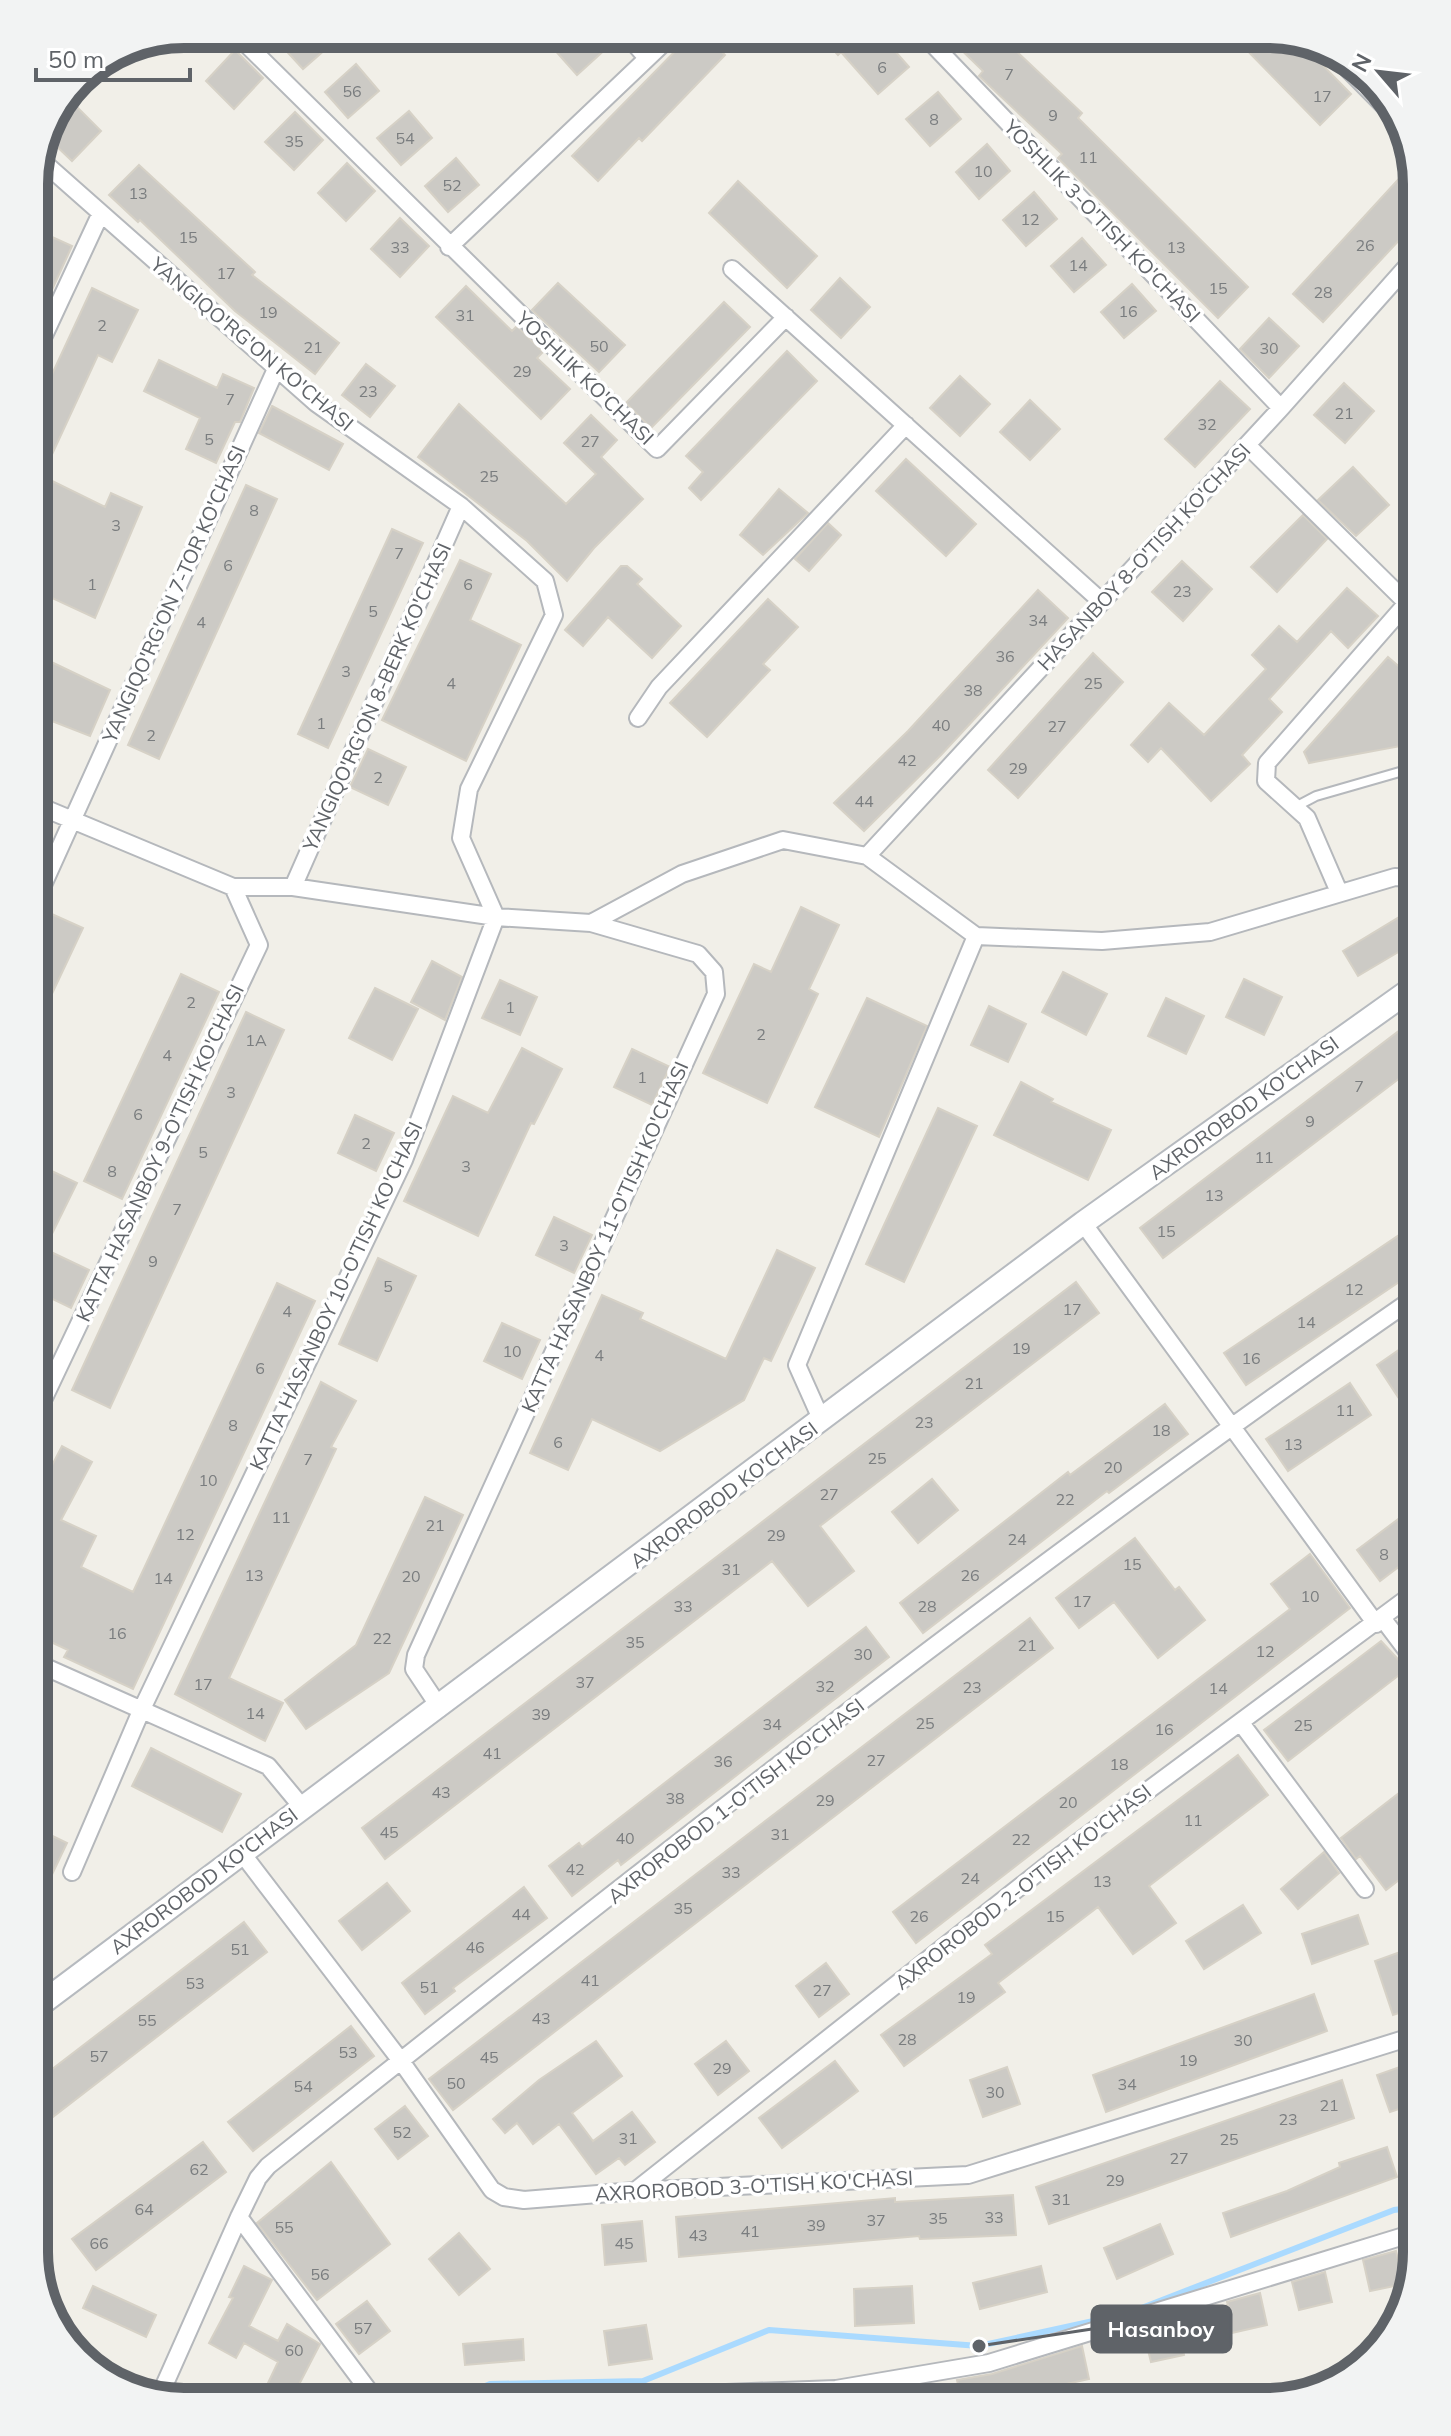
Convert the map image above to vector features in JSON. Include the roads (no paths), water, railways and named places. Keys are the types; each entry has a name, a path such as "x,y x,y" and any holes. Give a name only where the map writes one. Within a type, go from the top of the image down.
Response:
{"street":[{"name":"YOSHLIK KO'CHASI","path":"250,48 657,449 786,317"},
{"path":"638,48 647,58"},
{"path":"449,247 658,48"},
{"name":"YOSHLIK 3-O'TISH KO'CHASI","path":"936,48 1281,408"},
{"name":"YANGIQO'RG'ON KO'CHASI","path":"49,168 316,403 461,506 545,581 554,615 469,789 461,838 496,917"},
{"path":"48,327 100,215"},
{"path":"732,269 1102,602"},
{"name":"HASANBOY 8-O'TISH KO'CHASI","path":"867,856 1281,408 1403,271"},
{"name":"YANGIQO'RG'ON 7-TOR KO'CHASI","path":"48,876 276,369"},
{"path":"638,718 659,687 906,425"},
{"path":"1247,445 1403,596"},
{"name":"YANGIQO'RG'ON 8-BERK KO'CHASI","path":"293,887 461,506"},
{"path":"1339,892 1307,818 1266,781 1267,763 1403,615"},
{"path":"48,810 233,887"},
{"path":"591,923 682,874 783,840 867,856 976,936 1102,941 1210,932 1339,892 1403,877"},
{"name":"KATTA HASANBOY 11-O'TISH KO'CHASI","path":"233,887 293,887 496,917 591,923 698,954 714,972 716,994 416,1655 414,1669 440,1708"},
{"name":"KATTA HASANBOY 9-O'TISH KO'CHASI","path":"48,1390 259,945 233,887"},
{"name":"KATTA HASANBOY 10-O'TISH KO'CHASI","path":"72,1872 141,1711 404,1160 496,917"},
{"path":"822,1421 797,1365 976,936"},
{"name":"AXROROBOD KO'CHASI","path":"48,1998 241,1852 440,1708 1083,1223 1403,995"},
{"path":"1083,1223 1229,1426 1403,1648"},
{"name":"AXROROBOD 1-O'TISH KO'CHASI","path":"164,2386 239,2217 258,2178 268,2166 873,1694 1229,1426 1403,1306"},
{"name":"AXROROBOD 2-O'TISH KO'CHASI","path":"635,2191 1050,1863 1403,1603"},
{"path":"48,1668 268,1766 302,1807"},
{"path":"1241,1723 1365,1889"},
{"name":"AXROROBOD 3-O'TISH KO'CHASI","path":"241,1852 401,2061 492,2190 504,2197 524,2200 635,2191 968,2175 1403,2039"},
{"path":"239,2217 367,2388"},
{"path":"842,2388 989,2363 1403,2236"}],"lane":[{"path":"1297,806 1316,796 1403,771"}],"waterway":[{"path":"1139,2309 1403,2209"},
{"path":"481,2388 490,2384 643,2381 769,2330 979,2346 1121,2315"}],"place":[{"name":"Hasanboy","path":"979,2346"}]}
